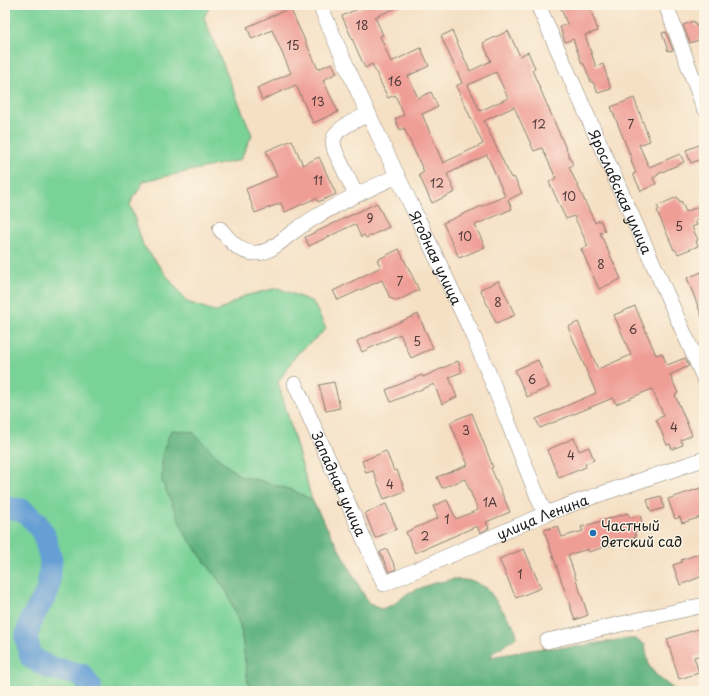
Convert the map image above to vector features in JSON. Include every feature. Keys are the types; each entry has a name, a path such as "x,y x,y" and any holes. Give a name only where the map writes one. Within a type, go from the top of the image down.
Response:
{"street":[{"name":"Ягодная улица","path":"320,5 397,176 470,330 494,385 519,453 545,514"},
{"name":"Ярославская улица","path":"538,5 704,378"},
{"path":"666,5 704,108"},
{"path":"356,195 335,151 333,143 337,132 345,126 369,114"},
{"path":"220,229 238,248 255,253 263,252 314,218 356,195 397,176"},
{"name":"Западная улица","path":"295,384 384,584"},
{"name":"улица Ленина","path":"384,584 545,514 704,459"},
{"path":"546,641 704,605"}],"green space":[{"path":"5,5 210,5 204,18 252,135 240,160 144,181 130,204 143,245 187,302 217,312 244,296 278,288 313,302 326,329 296,355 278,382 312,500 294,491 240,476 220,460 185,534 228,593 241,629 248,682 251,691 5,691"},
{"path":"171,430 193,432 220,460 240,476 294,491 312,500 369,604 381,609 393,605 408,593 431,584 454,579 473,581 487,588 515,628 517,636 495,651 490,657 544,648 574,647 624,639 635,639 645,645 649,666 657,676 676,691 251,691 248,682 241,629 228,593 185,534 162,481 162,454"}],"building":[{"path":"366,5 403,5 375,17 383,35 380,36 391,62 421,48 429,66 408,76 418,98 431,92 438,107 422,114 443,163 483,144 456,86 462,83 441,36 452,31 470,71 491,61 483,43 508,31 520,56 528,52 535,68 532,70 573,165 569,167 595,223 600,220 605,231 600,233 621,279 599,289 581,249 588,246 574,216 566,219 549,182 556,178 542,148 534,151 514,107 484,121 511,178 514,177 522,193 508,200 512,209 475,225 485,247 459,258 443,223 505,196 487,155 447,174 455,192 432,203 419,175 424,172 404,128 400,130 395,119 404,115 395,95 388,98 372,64 365,68 342,16","holes":["496,72 508,98 480,111 468,85"]},
{"path":"560,5 589,5 598,31 585,35 596,67 603,64 611,89 598,93 593,82 591,82 584,64 582,64 573,39 565,42 560,27 567,24"},
{"path":"290,8 318,69 332,63 337,73 323,80 338,112 313,123 296,85 262,100 257,88 291,73 272,30 252,39 247,27"},
{"path":"694,21 696,26 701,24 704,31 704,38 690,43 683,25"},
{"path":"666,32 673,50 668,51 662,33"},
{"path":"634,98 650,141 639,145 649,167 680,154 684,162 658,174 653,178 656,184 641,191 633,174 636,173 631,161 632,160 611,107"},
{"path":"292,140 303,165 319,157 336,194 318,202 316,198 285,212 281,203 255,213 246,189 277,176 266,151"},
{"path":"704,143 704,158 691,163 686,150"},
{"path":"677,197 680,202 681,201 686,212 704,204 704,217 695,221 697,225 692,227 698,240 696,241 698,246 678,254 676,250 674,250 657,211 659,210 657,206"},
{"path":"377,203 389,227 366,238 364,235 361,237 355,224 309,246 305,237"},
{"path":"399,249 419,290 397,301 390,298 382,280 338,300 333,291 381,267 377,260"},
{"path":"704,271 704,319 703,319 687,278"},
{"path":"499,281 515,315 496,323 480,289"},
{"path":"635,306 656,355 662,353 667,365 685,358 689,366 670,375 678,393 675,395 692,435 681,440 683,445 672,449 670,444 667,445 656,419 664,416 652,389 616,404 613,398 540,428 536,419 596,393 568,327 578,322 598,369 631,355 614,315"},
{"path":"418,314 433,348 411,358 400,334 362,352 357,341"},
{"path":"538,360 549,387 527,397 515,370"},
{"path":"458,361 462,372 449,377 457,397 442,404 434,384 391,402 386,390 422,375 423,377"},
{"path":"334,382 340,408 326,411 319,385"},
{"path":"472,413 493,467 491,468 510,512 486,522 489,528 480,533 477,526 415,553 406,532 438,518 433,506 447,500 456,519 478,510 465,479 442,488 437,477 468,465 450,422"},
{"path":"574,438 579,451 589,447 594,460 585,464 586,467 559,478 547,450"},
{"path":"386,451 394,471 397,470 405,491 384,499 373,471 366,473 362,461"},
{"path":"704,487 704,516 682,523 680,517 675,519 668,499"},
{"path":"661,496 664,508 651,512 647,500"},
{"path":"386,504 397,529 375,538 365,513"},
{"path":"628,513 630,518 640,515 644,529 634,532 636,537 589,552 588,549 568,555 588,615 575,620 544,530 558,526 562,537 583,531 581,527"},
{"path":"387,549 396,569 389,572 380,552"},
{"path":"524,549 541,588 516,598 499,559"},
{"path":"704,552 704,565 700,567 703,576 680,585 673,565 682,562 681,560"},
{"path":"704,627 704,654 694,657 699,673 679,679 667,639"}],"waterway":[{"path":"5,508 22,510 36,522 44,535 51,560 48,591 32,618 26,637 31,657 48,667 82,675 90,687 90,691"}],"place":[{"name":"Частный детский сад","path":"593,533"}]}
